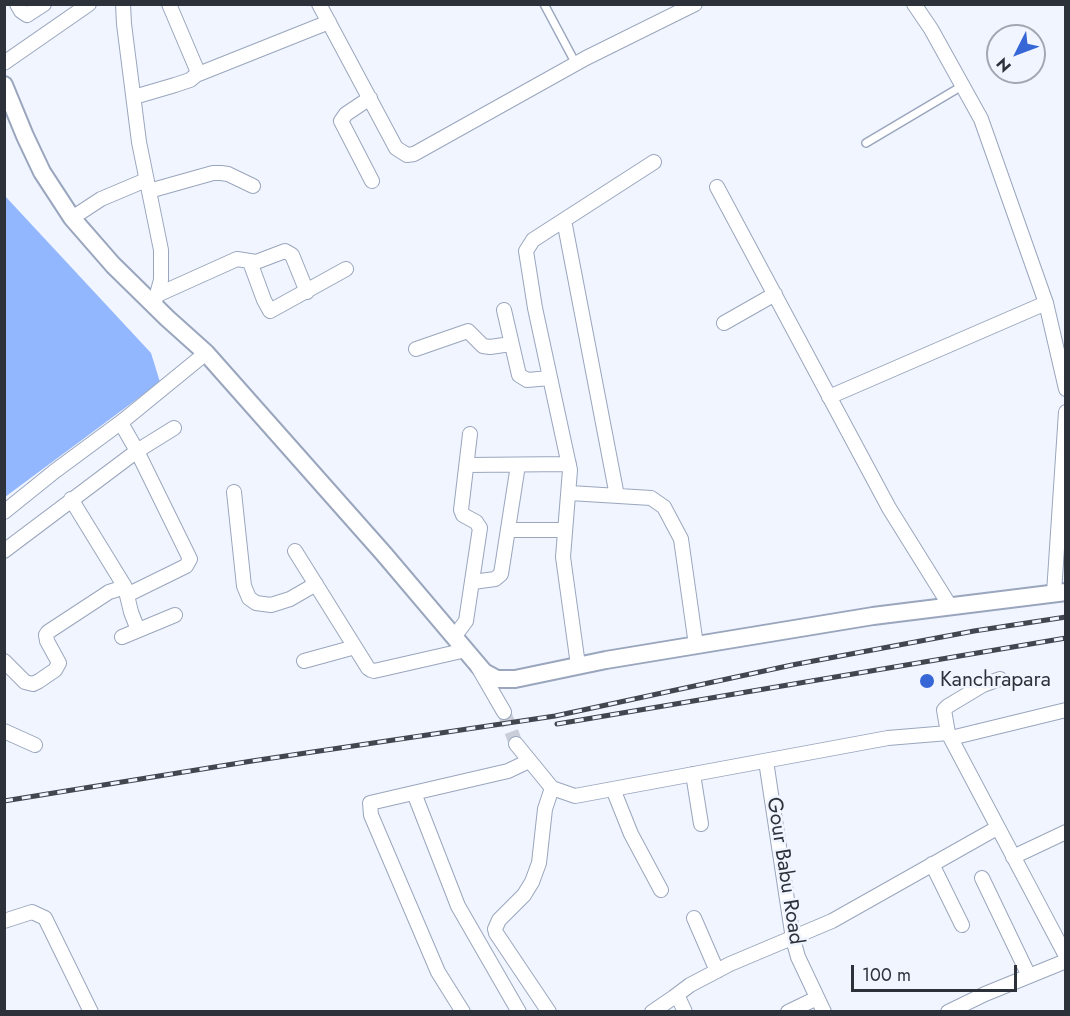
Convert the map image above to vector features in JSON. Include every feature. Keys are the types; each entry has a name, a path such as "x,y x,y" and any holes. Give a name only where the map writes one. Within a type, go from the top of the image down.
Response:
{"street":[{"path":"17,4 27,15 44,4"},
{"path":"4,63 89,4"},
{"path":"123,4 148,186 162,250 161,280 155,300"},
{"path":"169,4 197,70 196,75"},
{"path":"319,4 396,148 407,155 414,154 576,64 687,6"},
{"path":"914,4 931,29 981,119 1046,303 1065,389"},
{"path":"134,97 190,80 196,75 328,22"},
{"path":"4,85 42,172 72,218 113,265 155,300 206,353 384,554 484,672 497,679 514,679 578,665 873,616 1060,592 1065,412"},
{"path":"370,98 346,114 341,121 372,181"},
{"path":"578,665 565,579 564,530 570,493 569,464 526,251 533,240 654,162"},
{"path":"72,218 101,199 148,186 213,173 228,174 253,186"},
{"path":"717,187 889,508 950,606"},
{"path":"564,220 617,496"},
{"path":"155,300 237,259 256,262 285,251 291,253 307,292"},
{"path":"250,262 270,310 346,269"},
{"path":"724,323 775,294"},
{"path":"829,397 1046,303"},
{"path":"504,310 517,371 522,379 550,378"},
{"path":"416,349 468,331 483,346 511,345"},
{"path":"4,512 120,423 206,353"},
{"path":"4,661 25,682 33,684 39,681 55,670 59,663 46,641 48,632 109,592 126,591 186,566 190,560 137,451 120,423"},
{"path":"4,551 137,451 174,428"},
{"path":"454,637 466,621 480,528 476,522 463,515 461,510 470,434"},
{"path":"466,465 569,464"},
{"path":"472,582 495,579 501,574 518,465"},
{"path":"234,492 244,586 249,598 256,603 277,603 290,599 316,584"},
{"path":"570,493 651,498 664,507 681,539 696,645"},
{"path":"71,499 126,591 138,630"},
{"path":"508,530 564,530"},
{"path":"295,551 368,668 374,671 470,656"},
{"path":"122,637 175,615"},
{"path":"304,661 355,647"},
{"path":"470,656 504,712"},
{"path":"948,1011 1065,958 950,735 944,710 983,685 1000,679"},
{"path":"516,744 552,788 574,796 888,738 950,735 1065,710"},
{"path":"4,731 35,745"},
{"path":"462,1011 438,972 371,815 370,803 508,771 529,761"},
{"name":"Gour Babu Road","path":"766,761 793,939 798,957 824,1011"},
{"path":"693,774 701,824"},
{"path":"549,1011 495,929 499,920 524,895 532,882 539,863 545,809 552,788"},
{"path":"613,789 632,834 661,890"},
{"path":"414,793 458,906 519,1011"},
{"path":"652,1011 690,985 832,921 997,828"},
{"path":"1013,857 1065,832"},
{"path":"932,864 962,925"},
{"path":"982,879 1029,975"},
{"path":"4,921 32,912 45,918 91,1011"},
{"path":"694,918 717,971"},
{"path":"674,997 679,999 685,1011"},
{"path":"788,1011 817,998"}],"lane":[{"path":"544,4 576,64"},
{"path":"866,143 963,86"}],"water":[{"path":"5,196 151,353 160,382 5,497"}],"tunnel":[{"path":"504,712 516,744"}],"railway":[{"path":"4,801 555,716 792,665 974,631 1066,617"},
{"path":"557,724 1066,638"}],"place":[{"name":"Kanchrapara","path":"927,681"}]}
